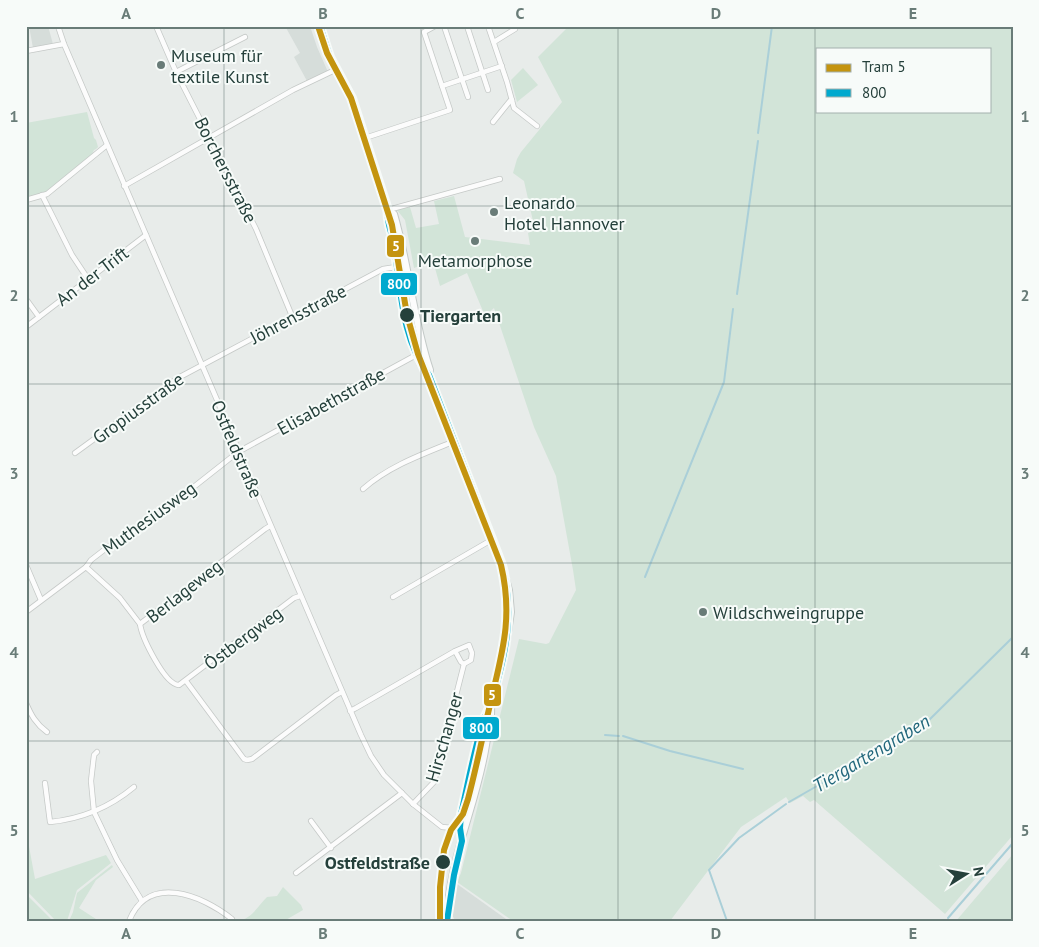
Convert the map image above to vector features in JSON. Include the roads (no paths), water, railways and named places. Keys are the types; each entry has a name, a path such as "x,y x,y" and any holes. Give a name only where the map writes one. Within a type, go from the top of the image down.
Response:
{"main road":[{"path":"320,26 327,50 352,98 388,210 387,216 393,237 396,267 405,315 416,355 424,371 429,375"},
{"path":"388,210 394,214 398,230 424,352 430,370 429,375 507,579 511,612 507,639 490,708 492,718 484,758 463,829 447,921"}],"street":[{"name":"Ostfeldstraße","path":"58,26 238,452 371,756 384,775 413,804 442,827 463,829"},
{"name":"Borchersstraße","path":"156,26 176,72 256,229 292,316"},
{"path":"365,138 450,110 424,32 435,26"},
{"path":"444,26 468,97"},
{"path":"467,26 488,90"},
{"path":"488,26 514,108 537,126"},
{"path":"494,42 515,29"},
{"path":"176,72 245,37"},
{"path":"26,51 64,44"},
{"path":"442,86 502,66"},
{"path":"124,186 293,90 337,69"},
{"path":"493,122 512,100"},
{"path":"26,200 47,194 107,145"},
{"path":"388,210 500,180"},
{"path":"42,195 72,255 88,279"},
{"name":"An der Trift","path":"26,327 146,235"},
{"name":"Jöhrensstraße","path":"201,365 383,269 396,267"},
{"name":"An der Trift","path":"26,299 39,317"},
{"name":"Elisabethstraße","path":"238,452 424,352"},
{"name":"Gropiusstraße","path":"75,453 171,383 201,365"},
{"path":"364,489 376,478 396,466 454,442"},
{"name":"Muthesiusweg","path":"26,612 86,567 91,560 114,543 148,523 238,452"},
{"name":"Berlageweg","path":"186,681 179,685 172,683 150,650 140,624 270,526"},
{"path":"393,597 493,539"},
{"path":"26,565 42,600"},
{"name":"Muthesiusweg","path":"86,567 120,598 140,624"},
{"name":"Östbergweg","path":"186,681 294,598 300,596"},
{"name":"Hirschanger","path":"413,804 434,782 464,664 471,660 472,653 468,645 455,651"},
{"path":"350,711 455,651 464,664"},
{"path":"186,681 244,759 247,760 252,759 342,692"},
{"path":"26,703 39,727 46,732"},
{"path":"97,752 94,755 91,774 94,812 117,860 142,901"},
{"path":"45,783 50,822"},
{"path":"43,822 70,820 94,812 123,796 134,787"},
{"path":"296,873 402,793"},
{"path":"311,821 331,848"},
{"path":"129,921 132,912 142,901 168,892 186,894 206,902 232,919"}],"waterway":[{"path":"758,133 772,26"},
{"path":"737,294 758,141"},
{"path":"645,577 724,382 733,309"},
{"name":"Tiergartengraben","path":"789,802 924,725 1013,637"},
{"path":"605,735 619,736"},
{"path":"623,736 670,751 743,769"},
{"name":"Tiergartengraben","path":"727,921 709,870 739,838 786,804"},
{"path":"948,918 1013,843"}],"tram line":[{"name":"5","path":"318,26 327,53 351,98 392,225 407,315 418,354 501,565 505,585 506,621 504,638 476,765 463,814 451,830 444,850 440,887 440,921"}],"place":[{"name":"Museum für textile Kunst","path":"161,65"},
{"name":"Leonardo Hotel Hannover","path":"494,212"},
{"name":"Metamorphose","path":"475,241"},
{"name":"Tiergarten","path":"407,315"},
{"name":"Wildschweingruppe","path":"703,612"},
{"name":"Ostfeldstraße","path":"443,862"}]}
